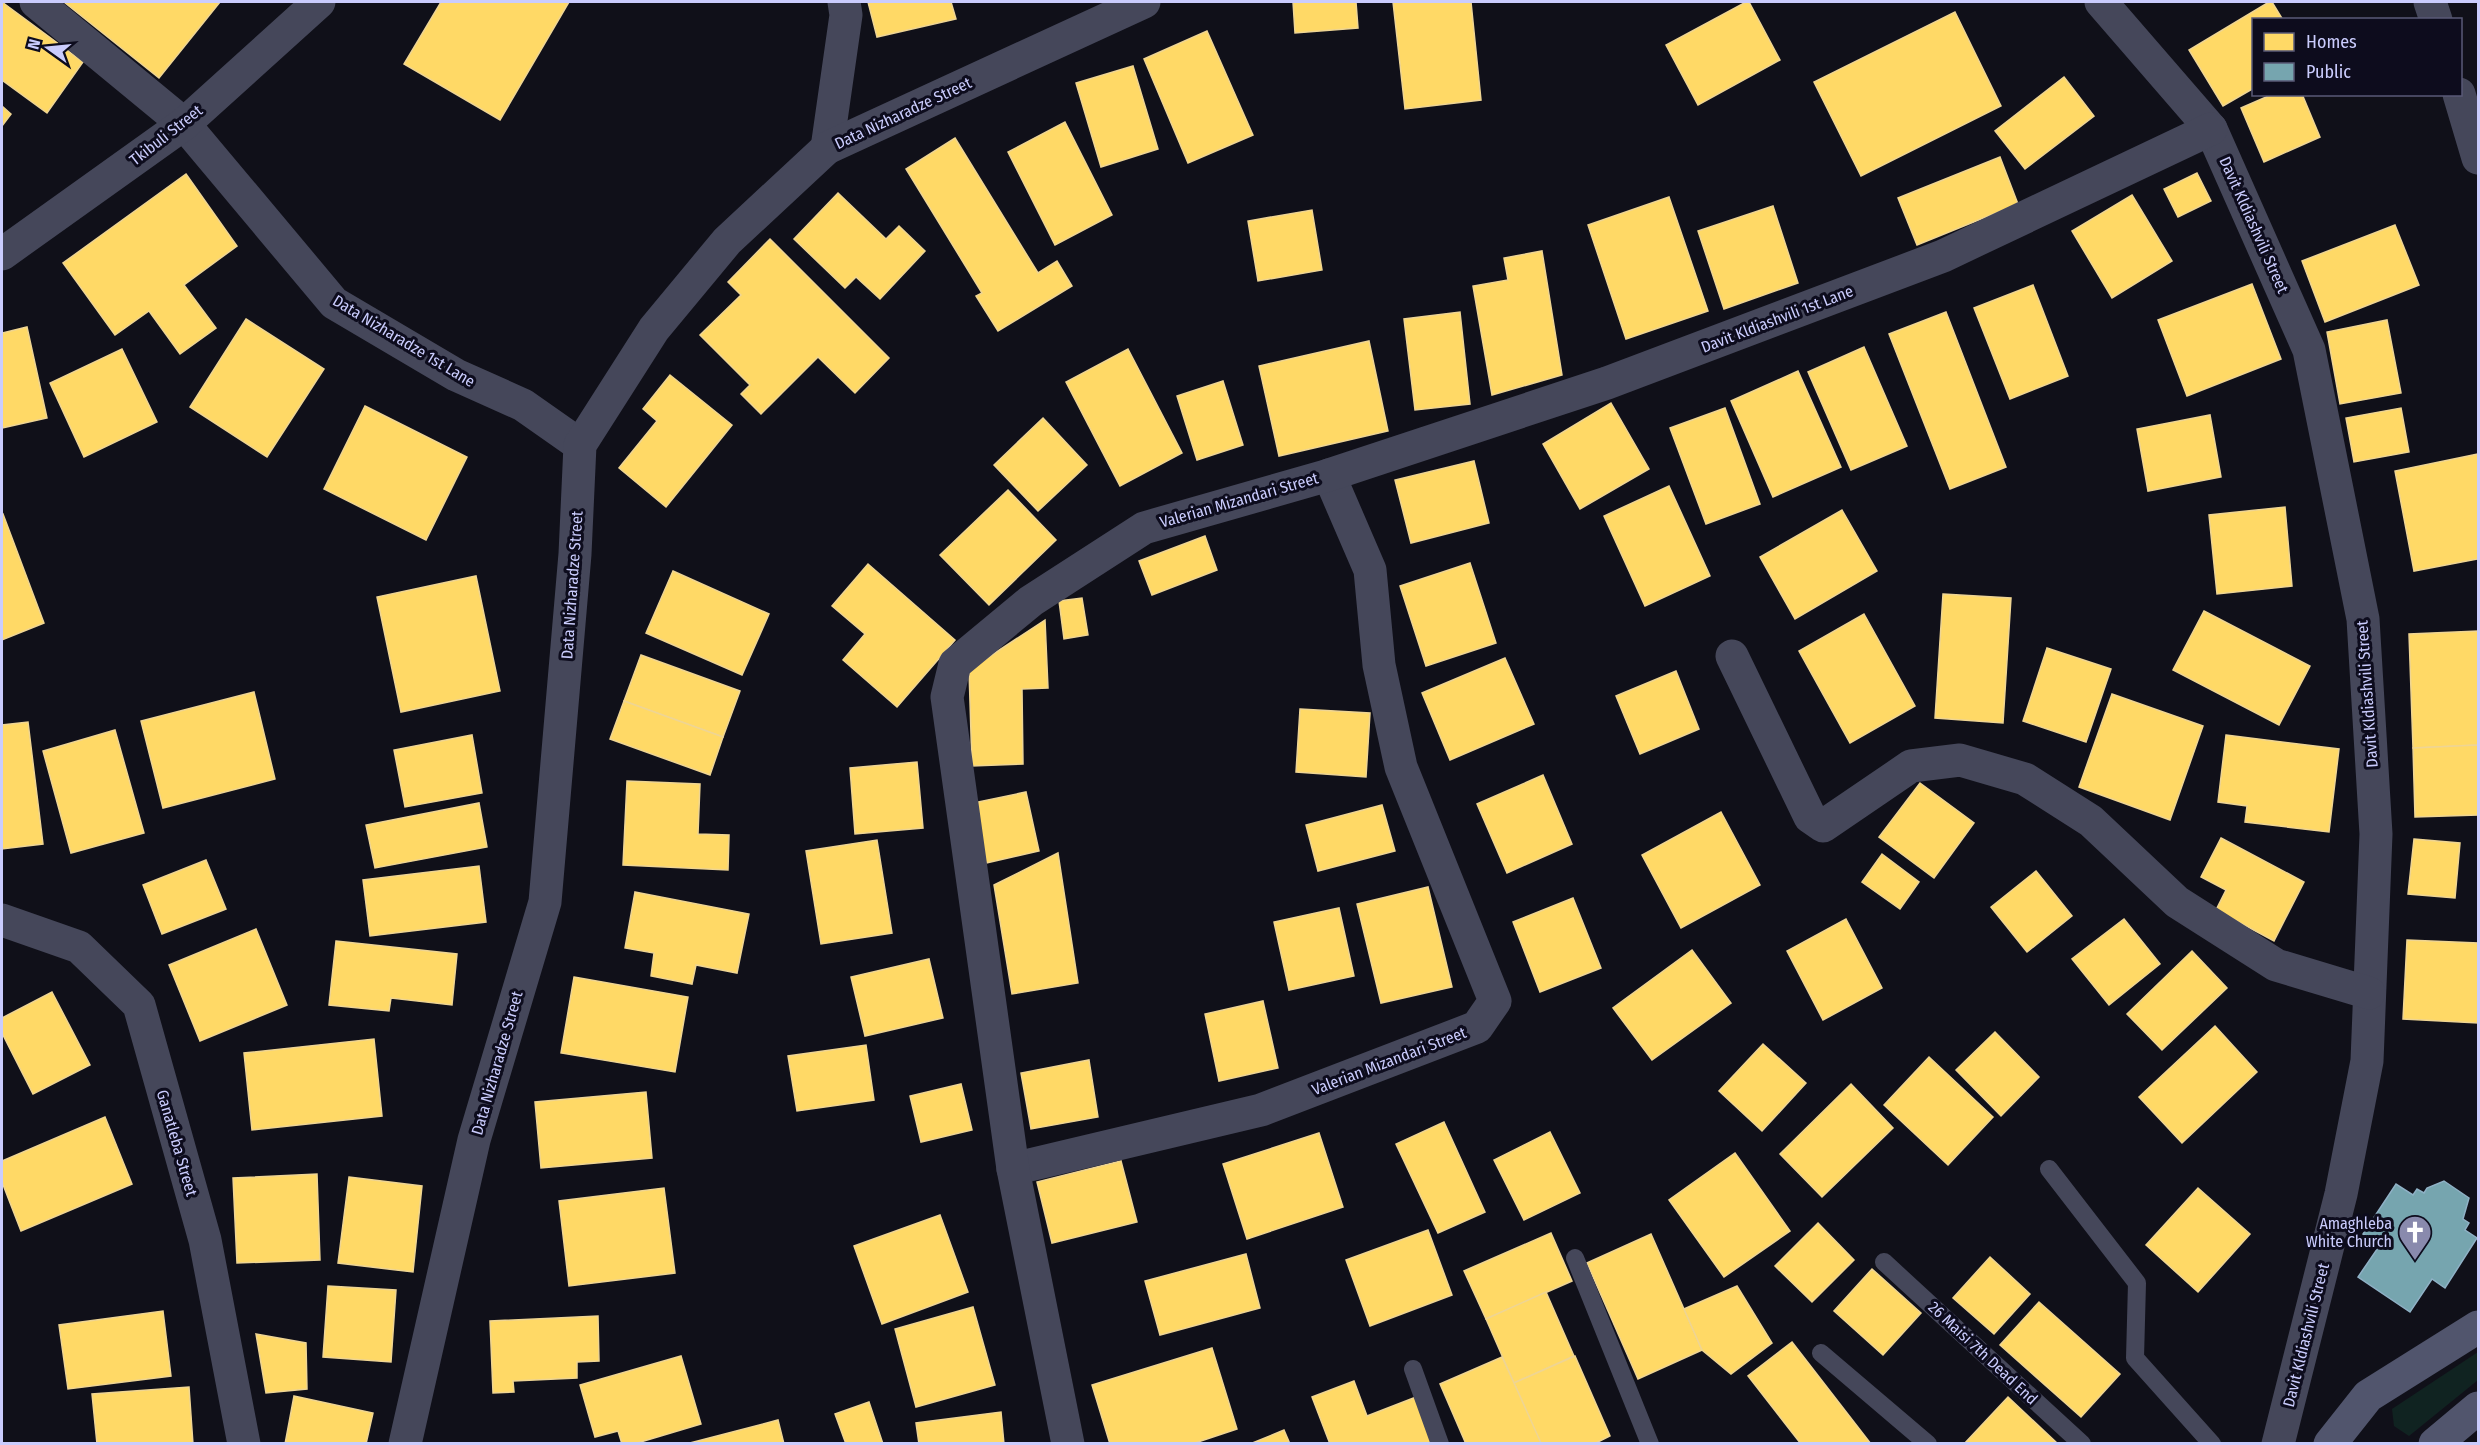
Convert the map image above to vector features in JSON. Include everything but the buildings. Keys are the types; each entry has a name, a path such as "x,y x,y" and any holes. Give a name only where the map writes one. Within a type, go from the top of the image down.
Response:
{"main road":[{"path":"2331,1443 2368,1396 2478,1327"},
{"path":"2435,1443 2478,1408"}],"street":[{"name":"Data Nizharadze 1st Lane","path":"36,2 184,124 334,303 456,375 523,405 580,445"},
{"name":"Tkibuli Street","path":"2,254 184,124 319,2"},
{"path":"827,148 846,15 844,2"},
{"name":"Data Nizharadze Street","path":"405,1443 474,1140 545,902 575,554 580,445 654,329 727,241 827,148 1144,2"},
{"name":"Davit Kldiashvili Street","path":"2101,2 2211,129 2309,350 2363,619 2376,834 2367,1061 2341,1194 2278,1443"},
{"path":"2430,2 2435,18"},
{"path":"2460,96 2478,158"},
{"name":"Davit Kldiashvili 1st Lane","path":"1329,475 1607,383 1943,256 2211,129"},
{"name":"Valerian Mizandari Street","path":"1013,1169 1261,1110 1477,1027 1495,1001 1401,767 1379,665 1370,570 1329,475 1144,528 1031,601 955,664 947,697 1013,1169 1068,1443"},
{"path":"1732,656 1810,817 1822,826 1911,766 1960,759 2025,779 2091,821 2177,902 2276,965 2369,993"},
{"name":"Ganatleba Street","path":"2,920 79,947 139,1005 205,1240 244,1443"}],"lane":[{"path":"2049,1168 2137,1283 2135,1358 2212,1443"},
{"path":"1575,1258 1650,1443"},
{"name":"26 Maisi 7th Dead End","path":"1884,1262 2082,1443"},
{"path":"1821,1353 1928,1443"},
{"path":"1413,1369 1440,1443"}],"green space":[{"path":"2478,1352 2478,1380 2409,1436 2394,1426 2392,1409"}],"place":[{"name":"Amaghleba White Church","path":"2415,1261"}]}
